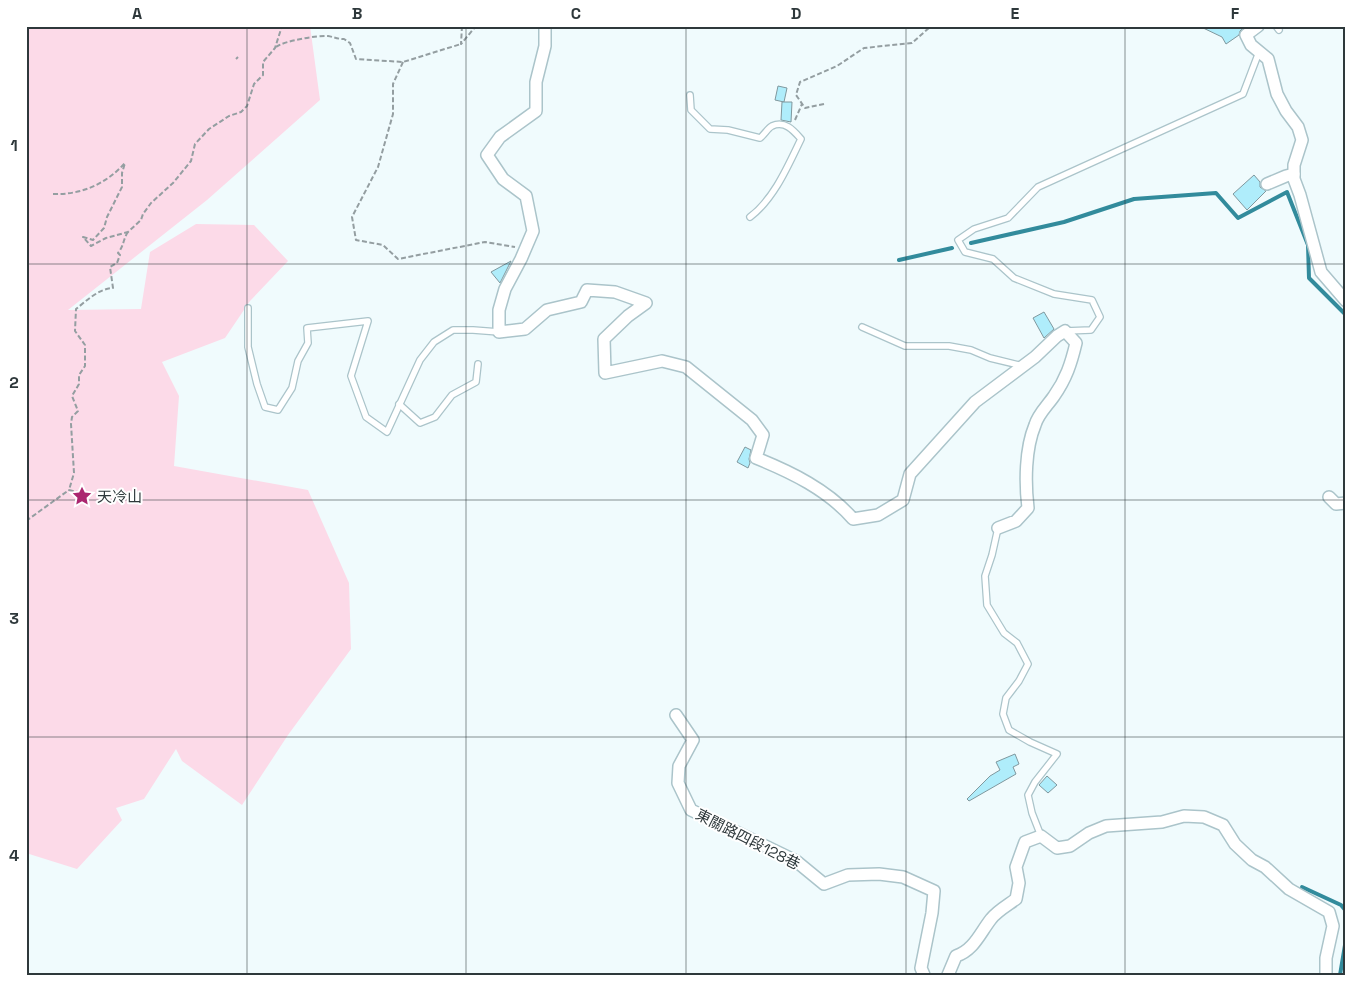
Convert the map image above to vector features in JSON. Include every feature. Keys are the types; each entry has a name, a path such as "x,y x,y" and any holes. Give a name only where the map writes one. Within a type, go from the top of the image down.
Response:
{"street":[{"path":"545,26 545,46 536,82 536,112 500,137 487,155 502,180 526,196 533,231 505,289 500,310 499,332 525,329 547,310 581,302 587,290 614,292 646,304 628,316 604,339 605,373 662,362 686,367 752,420 763,435 756,458 793,473 843,507 853,519 878,515 902,500 910,474 974,402 1023,366 1065,331 1076,344 1070,368 1055,396 1035,424 1029,450 1026,486 1028,508 1016,521 998,528"},
{"path":"1258,26 1246,35 1251,45 1268,59 1277,94 1286,111 1298,127 1302,140 1294,165 1294,178 1321,272 1346,301"},
{"path":"1267,184 1294,174"},
{"path":"1329,497 1336,504 1346,503"},
{"name":"東關路四段128巷","path":"676,716 693,740 679,766 678,783 691,810 796,861 824,884 848,875 879,874 903,877 934,891 932,913 921,968 924,975"},
{"path":"948,975 956,956 966,953 992,917 1016,899 1019,883 1016,867 1025,842 1041,836 1057,848 1070,846 1089,833 1106,826 1162,822 1184,816 1204,816 1223,825 1235,844 1252,860 1265,867 1290,889 1329,912 1333,926 1326,958 1326,975"}],"lane":[{"path":"1065,331 1091,330 1100,317 1092,300 1054,294 1014,278 993,259 965,252 958,240 974,229 1008,218 1038,187 1243,94 1259,52"},
{"path":"690,95 691,110 710,129 728,130 760,138 772,126 784,124 791,128 801,139 787,169 760,210 750,218"},
{"path":"248,308 248,347 257,384 265,408 278,410 292,388 298,361 308,343 307,328 368,321 351,376 366,416 387,432 420,360 434,342 453,330 499,332"},
{"path":"862,327 905,346 949,346 971,350 990,358 1023,366"},
{"path":"399,404 420,423 435,417 452,395 476,382 478,364"},
{"path":"998,528 985,576 987,605 1004,633 1017,643 1028,664 1019,681 1006,698 1003,714 1009,730 1057,754 1028,794 1032,813 1041,836"}],"path":[{"path":"275,48 282,26"},
{"path":"461,44 462,26"},
{"path":"26,521 69,490 74,474 71,424 72,417 78,411 72,396 79,384 79,375 85,366 85,345 75,332 76,309 91,297 108,288 113,288 110,267 117,263 120,255 118,253 124,247 125,236 141,220 151,203 173,183 191,161 195,144 209,129 229,116 241,112 247,106 254,84 263,76 263,62 275,48 280,44 291,41 327,36 336,40 344,39 350,43 356,59 403,62 461,44 476,26"},
{"path":"824,104 805,108 796,95 800,82 837,66 864,48 912,43 931,26"},
{"path":"403,62 393,84 393,114 378,167 352,217 356,240 383,245 398,259 485,242 525,248"},
{"path":"791,128 802,104"},
{"path":"53,194 66,194 97,185 115,174 124,163 122,187 104,228 94,240 83,236 91,246 106,238 128,232"},
{"path":"69,490 81,493"}],"shaded area":[{"path":"26,26 310,26 320,100 207,200 68,310 141,309 150,252 196,224 254,225 288,261 250,301 225,338 162,362 179,396 174,466 308,490 349,583 351,649 288,735 242,805 182,761 176,749 144,799 116,808 122,820 77,869 26,853"}],"building":[{"path":"1199,26 1245,26 1239,35 1226,44 1222,37"},
{"path":"778,86 787,88 784,102 775,100"},
{"path":"782,102 792,102 791,122 781,120"},
{"path":"1254,175 1260,182 1260,187 1266,191 1247,210 1233,194"},
{"path":"511,261 500,283 491,272"},
{"path":"1044,312 1054,329 1044,338 1033,318"},
{"path":"745,447 751,450 748,468 737,462"},
{"path":"1015,754 1019,764 1013,767 1016,774 969,801 967,799 990,776 1000,770 996,762"},
{"path":"1047,776 1057,785 1048,793 1039,785"}],"waterway":[{"path":"971,243 1064,222 1134,199 1216,193 1238,218 1287,192 1308,245 1309,278 1346,315"},
{"path":"899,260 952,248"},
{"path":"1302,887 1341,905 1346,911"},
{"path":"1340,975 1346,939"}],"place":[{"name":"天冷山","path":"82,496"}]}
